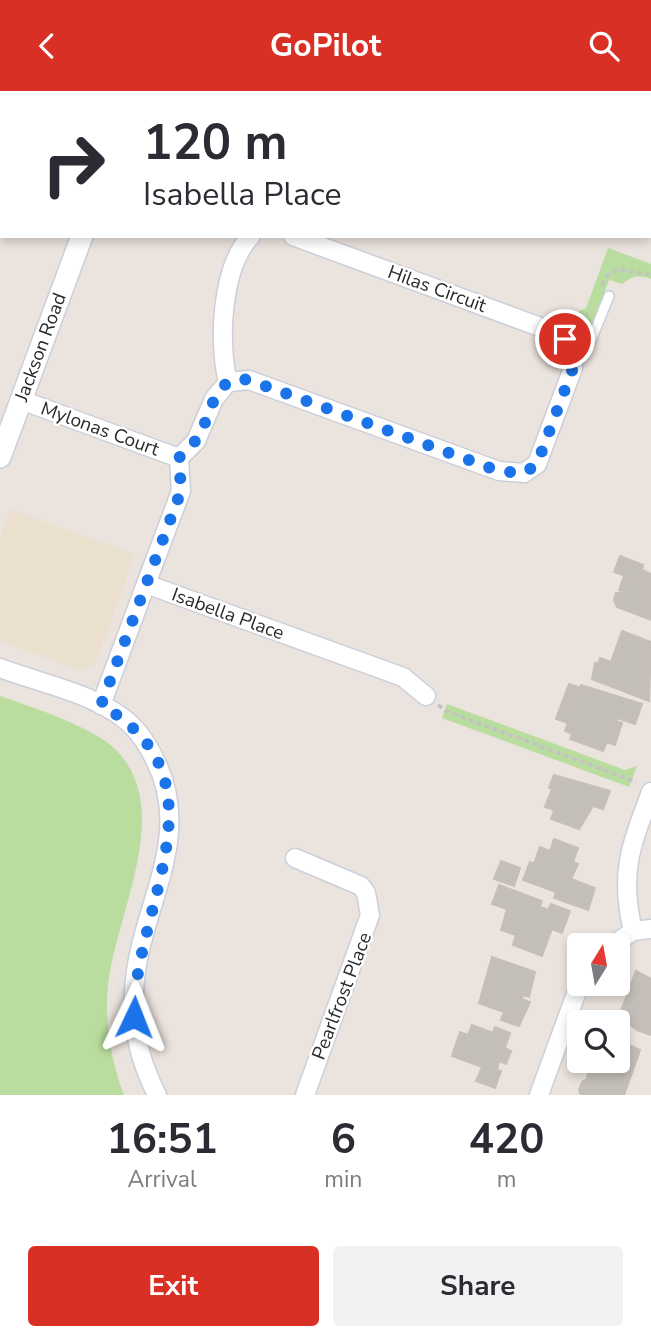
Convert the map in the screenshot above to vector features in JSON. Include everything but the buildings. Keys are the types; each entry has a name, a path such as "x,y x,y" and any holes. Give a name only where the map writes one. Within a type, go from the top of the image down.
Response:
{"street":[{"name":"Jackson Road","path":"0,457 81,238"},
{"path":"228,382 222,355 225,297 244,244 249,238"},
{"name":"Hilas Circuit","path":"298,238 559,334 572,352"},
{"path":"146,584 181,491 179,458 196,441 214,399 228,382 249,380 499,471 524,473 537,464 541,456 570,380 573,368 572,352"},
{"name":"Mylonas Court","path":"21,400 179,458"},
{"name":"Isabella Place","path":"101,705 146,584 403,677 426,695"},
{"path":"0,668 101,705 122,717 146,743 168,786 171,803 170,839 134,990 135,1039 157,1095"},
{"path":"642,930 625,897 628,853 645,787"},
{"name":"Pearlfrost Place","path":"295,858 361,886 366,893 370,915 305,1095"},
{"path":"539,1095 575,996"}],"lane":[{"path":"572,352 590,343 609,296"}],"path":[{"path":"426,695 446,711 645,787"}],"shaded area":[{"path":"11,509 135,555 95,664 88,668 77,669 0,641 0,537"}],"green space":[{"path":"608,248 651,264 651,279 635,277 622,284 609,280 591,328 569,322 571,315 586,308"},
{"path":"0,696 93,733 116,750 133,774 141,802 142,832 130,895 113,957 107,999 110,1041 115,1069 124,1095 0,1095"},
{"path":"447,704 625,770 637,766 629,787 442,718"}],"route":[{"path":"134,1017 134,990 139,958 170,839 171,803 168,786 146,743 136,729 122,717 101,705 181,491 179,458 196,441 219,390 228,382 249,380 499,471 524,473 537,464 570,380 574,359 570,344 565,339"}]}
